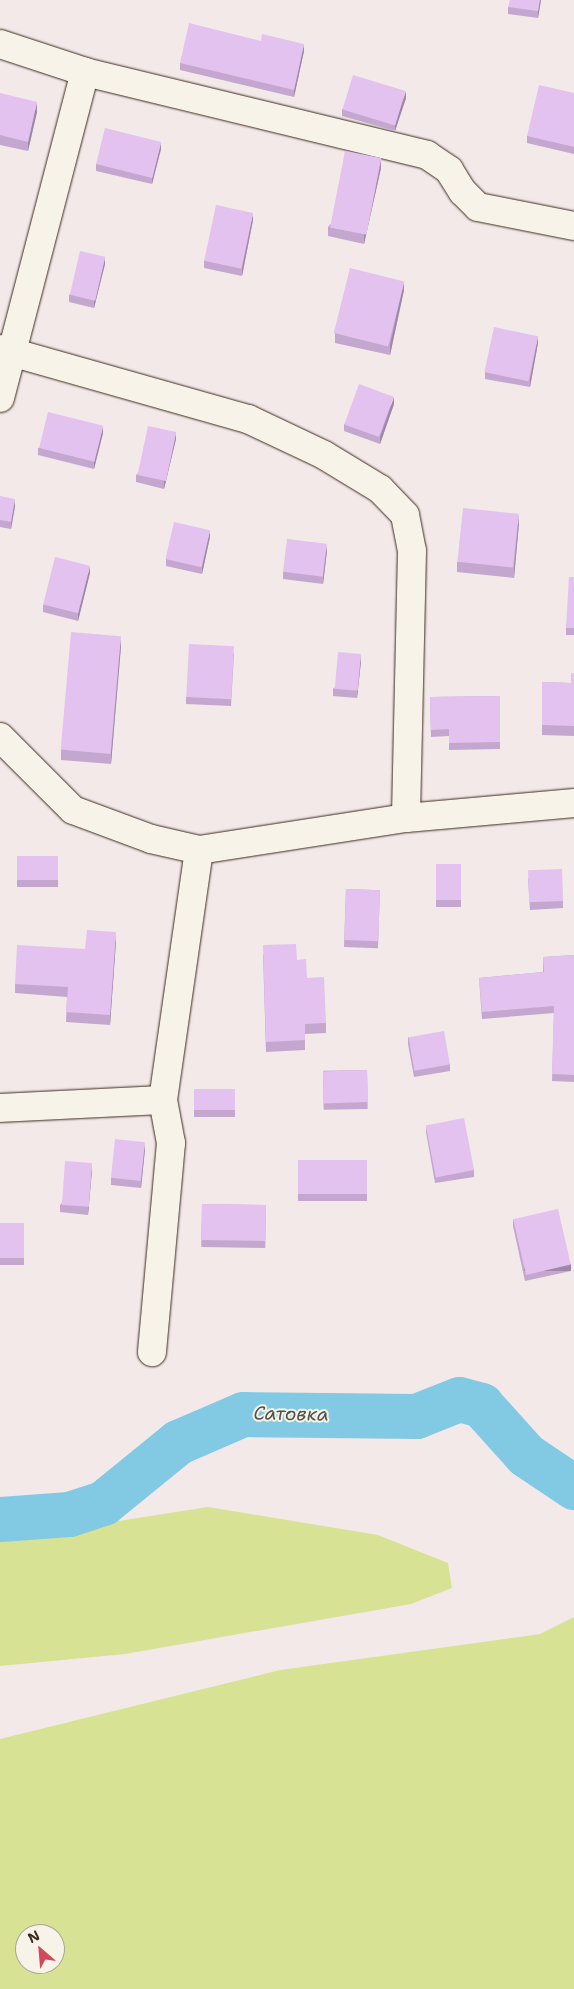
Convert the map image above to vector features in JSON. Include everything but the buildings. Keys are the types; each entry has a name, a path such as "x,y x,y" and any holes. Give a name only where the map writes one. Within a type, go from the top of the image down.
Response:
{"street":[{"path":"0,44 85,72 427,154 449,170 463,192 478,207 574,226"},
{"path":"0,398 6,351 85,72"},
{"path":"6,351 248,419 324,455 380,489 405,515 412,551 406,818"},
{"path":"0,737 73,810 151,839 199,850 406,818 574,802"},
{"path":"152,1352 170,1143 163,1100 199,850"},
{"path":"0,1108 163,1100"}],"green space":[{"path":"208,1507 378,1535 448,1563 452,1588 411,1604 125,1654 0,1666 0,1529 99,1524"},
{"path":"574,1617 574,1989 0,1989 0,1739 280,1670 540,1634"}],"waterway":[{"name":"Сатовка","path":"0,1519 69,1514 103,1503 178,1442 243,1414 416,1416 459,1399 481,1405 526,1455 574,1487"}]}
